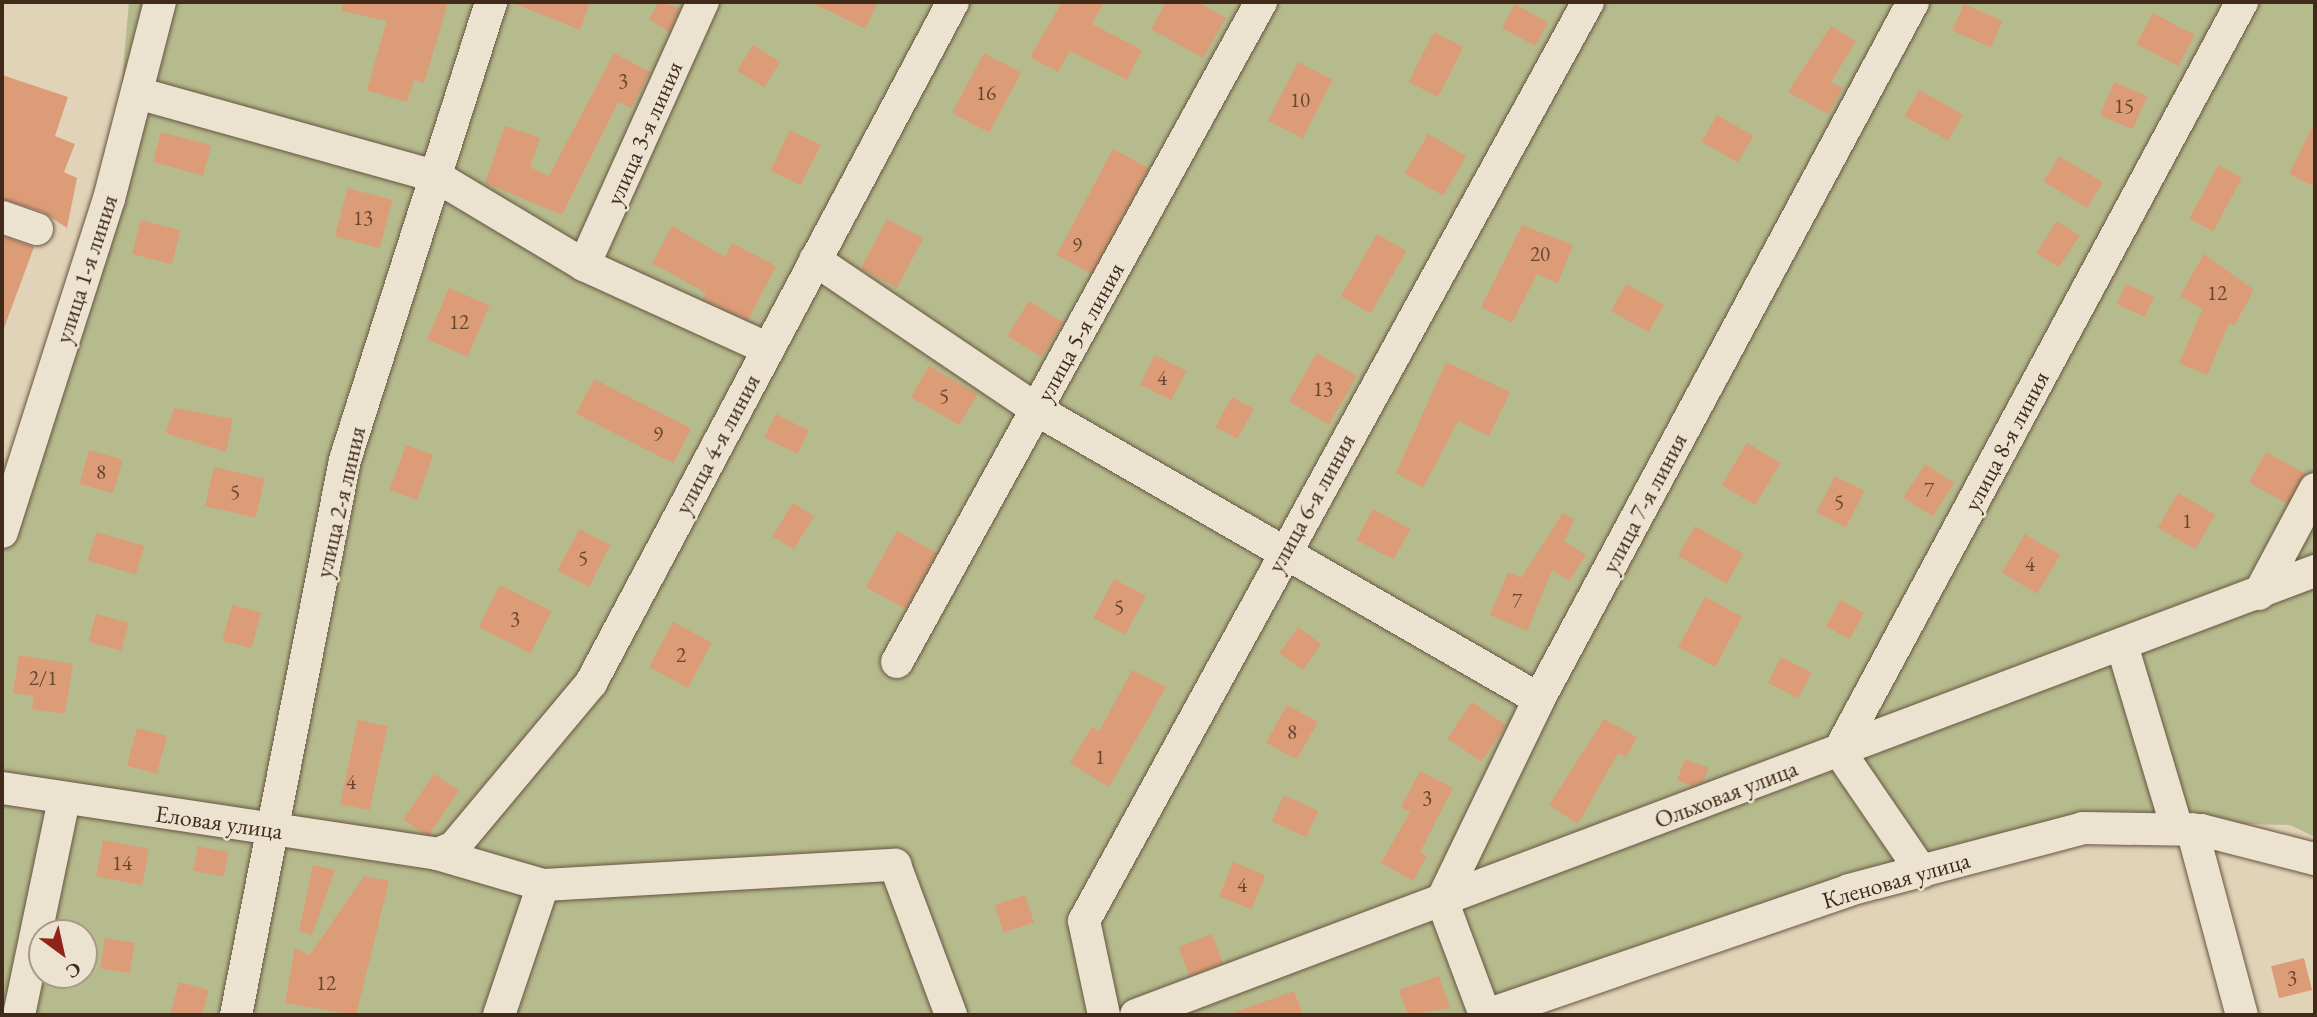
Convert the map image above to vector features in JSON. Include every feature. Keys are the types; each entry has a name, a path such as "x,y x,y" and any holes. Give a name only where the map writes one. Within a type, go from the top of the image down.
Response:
{"street":[{"name":"улица 1-я линия","path":"2,532 137,93 160,2"},
{"name":"улица 2-я линия","path":"236,1015 345,460 491,2"},
{"name":"улица 3-я линия","path":"584,265 703,2"},
{"name":"улица 4-я линия","path":"437,854 454,847 591,683 953,2"},
{"name":"улица 5-я линия","path":"897,662 1261,2"},
{"name":"улица 6-я линия","path":"1104,1015 1084,920 1283,552 1588,2"},
{"name":"улица 7-я линия","path":"1442,901 1539,699 1913,2"},
{"name":"улица 8-я линия","path":"1839,751 2242,2"},
{"path":"137,93 437,177 584,265 768,349"},
{"path":"2,217 37,229"},
{"path":"816,260 1037,410 1539,699"},
{"path":"2259,594 2315,489"},
{"name":"Ольховая улица","path":"1136,1015 2315,571"},
{"path":"2122,645 2185,829 2242,1015"},
{"path":"1839,751 1922,872"},
{"name":"Еловая улица","path":"2,789 437,854 543,885 895,865 951,1015"},
{"path":"19,1015 64,800"},
{"name":"Кленовая улица","path":"1486,1015 1849,890 2083,828 2185,829 2315,859"},
{"path":"499,1015 543,885"},
{"path":"1442,901 1486,1015"}],"green space":[{"path":"129,2 2315,2 2315,837 2290,825 2115,821 1900,877 1464,1015 2,1015 2,524 110,219"}],"building":[{"path":"343,2 448,2 424,83 414,80 407,102 367,90 387,21 342,11"},
{"path":"510,2 590,2 580,30"},
{"path":"659,2 680,8 669,32 649,19"},
{"path":"811,2 878,2 865,29"},
{"path":"1062,2 1104,2 1092,24 1142,50 1127,80 1070,51 1058,72 1030,57"},
{"path":"1166,2 1198,2 1226,18 1203,58 1151,29"},
{"path":"1515,4 1548,22 1535,46 1502,28"},
{"path":"1964,4 2002,21 1991,48 1952,30"},
{"path":"2153,13 2194,35 2178,66 2137,44"},
{"path":"1831,26 1856,41 1831,82 1843,88 1828,114 1788,92"},
{"path":"1434,32 1463,47 1438,97 1409,82"},
{"path":"753,45 780,62 764,87 737,70"},
{"path":"614,53 650,72 631,108 618,102 562,215 485,183 505,126 540,138 530,167 549,176"},
{"path":"984,53 1021,73 989,133 952,113"},
{"path":"1298,62 1333,80 1303,139 1268,121"},
{"path":"2,75 68,97 55,136 75,144 64,172 77,178 67,228 43,212 2,199"},
{"path":"2114,82 2147,96 2133,129 2100,115"},
{"path":"1919,90 1963,114 1948,140 1904,116"},
{"path":"1717,115 1753,136 1738,163 1702,142"},
{"path":"2315,121 2315,187 2289,174"},
{"path":"790,130 821,145 801,185 770,170"},
{"path":"161,132 211,145 203,175 153,162"},
{"path":"1428,134 1466,156 1443,196 1405,174"},
{"path":"1113,149 1148,168 1092,274 1057,255"},
{"path":"2059,156 2103,182 2087,208 2044,182"},
{"path":"2218,165 2242,178 2213,232 2189,219"},
{"path":"348,188 392,200 379,248 335,236"},
{"path":"887,219 923,238 897,288 861,268"},
{"path":"141,220 181,231 172,264 132,254"},
{"path":"2057,221 2080,236 2059,268 2036,253"},
{"path":"1522,225 1573,245 1558,283 1537,274 1512,323 1481,307"},
{"path":"672,226 725,257 732,243 776,266 748,320 703,299 706,293 652,263"},
{"path":"1377,234 1406,251 1370,313 1341,296"},
{"path":"2,236 34,247 4,328 2,327"},
{"path":"2204,254 2254,290 2234,326 2229,323 2207,375 2179,363 2203,309 2180,296"},
{"path":"1626,284 1664,305 1649,332 1611,311"},
{"path":"2126,284 2154,297 2145,317 2117,304"},
{"path":"449,288 490,305 468,357 427,340"},
{"path":"1029,301 1063,322 1041,357 1007,336"},
{"path":"1317,353 1357,376 1329,424 1289,401"},
{"path":"1155,355 1186,371 1171,400 1140,384"},
{"path":"1446,362 1510,392 1489,436 1458,421 1423,488 1396,473"},
{"path":"929,366 977,394 959,425 911,397"},
{"path":"594,379 691,428 673,463 576,414"},
{"path":"1232,397 1254,409 1237,439 1216,427"},
{"path":"174,408 233,419 226,452 166,433"},
{"path":"776,414 809,431 797,454 764,437"},
{"path":"1747,443 1780,463 1755,505 1722,485"},
{"path":"406,445 433,455 417,500 390,490"},
{"path":"89,450 123,460 113,493 79,484"},
{"path":"2266,452 2305,474 2288,504 2249,483"},
{"path":"1925,464 1954,483 1933,517 1903,498"},
{"path":"214,467 265,479 256,518 205,506"},
{"path":"1835,476 1864,491 1846,528 1816,513"},
{"path":"2178,493 2215,514 2195,549 2158,528"},
{"path":"793,503 814,516 794,549 772,536"},
{"path":"1373,509 1410,529 1394,560 1357,540"},
{"path":"1563,513 1574,519 1564,541 1586,555 1569,581 1552,570 1527,631 1490,615 1508,572 1521,578"},
{"path":"1695,526 1743,554 1726,583 1678,555"},
{"path":"579,529 610,545 589,587 558,571"},
{"path":"897,531 936,553 905,609 866,587"},
{"path":"96,532 144,546 136,575 88,561"},
{"path":"2025,534 2060,555 2037,594 2002,573"},
{"path":"1114,579 1146,596 1125,635 1093,618"},
{"path":"500,585 552,611 530,653 479,627"},
{"path":"1705,597 1742,617 1715,667 1678,647"},
{"path":"1840,600 1864,613 1850,639 1826,626"},
{"path":"232,605 261,613 251,649 222,641"},
{"path":"96,614 129,623 121,651 88,642"},
{"path":"673,622 712,643 688,688 649,667"},
{"path":"1298,627 1321,644 1303,670 1279,653"},
{"path":"19,655 73,664 65,714 32,709 34,696 13,693"},
{"path":"1781,657 1811,672 1798,698 1768,683"},
{"path":"1132,670 1166,687 1109,787 1070,763 1092,727 1099,732"},
{"path":"1472,702 1506,725 1481,761 1447,738"},
{"path":"1287,705 1318,722 1297,760 1266,743"},
{"path":"1604,719 1637,737 1626,757 1618,753 1578,824 1549,805"},
{"path":"358,720 387,726 369,810 340,804"},
{"path":"137,728 167,736 157,774 127,766"},
{"path":"1685,759 1709,768 1703,782 1692,786 1677,780"},
{"path":"1420,771 1453,788 1420,852 1427,856 1413,881 1381,863 1410,812 1401,807"},
{"path":"434,774 459,791 428,836 403,820"},
{"path":"1284,795 1318,811 1306,837 1272,821"},
{"path":"103,840 149,849 142,885 96,876"},
{"path":"198,846 228,852 224,876 193,871"},
{"path":"1233,862 1265,875 1252,909 1219,896"},
{"path":"313,865 335,870 312,935 299,931"},
{"path":"364,876 389,881 356,1015 285,1003 295,948 310,955"},
{"path":"1025,895 1034,923 1004,932 995,905"},
{"path":"1212,934 1223,963 1190,976 1178,947"},
{"path":"105,938 135,943 130,973 100,969"},
{"path":"2304,958 2312,990 2279,998 2271,966"},
{"path":"1439,976 1450,1008 1408,1015 1399,990"},
{"path":"179,982 209,990 202,1015 170,1015"},
{"path":"1294,991 1303,1015 1235,1015 1235,1012"}]}
